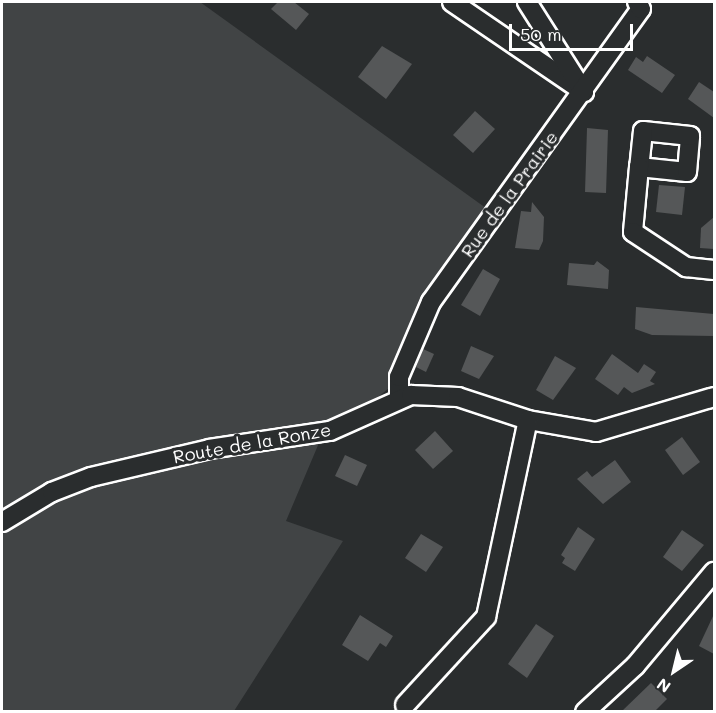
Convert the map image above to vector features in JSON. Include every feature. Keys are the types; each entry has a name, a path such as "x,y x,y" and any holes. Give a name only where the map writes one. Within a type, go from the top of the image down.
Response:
{"street":[{"path":"452,2 584,92"},
{"path":"527,2 584,92"},
{"name":"Rue de la Prairie","path":"399,399 399,377 431,302 584,92 641,9 637,2"},
{"path":"639,167 633,232 686,267 714,270"},
{"name":"Route de la Ronze","path":"2,522 52,492 91,477 208,449 330,431 399,399 450,396 528,420 596,432 714,397"},
{"path":"405,705 486,617 528,420"},
{"path":"585,711 635,666 714,572"}],"shaded area":[{"path":"2,2 200,2 490,211 389,388 371,403 327,424 286,521 343,541 234,711 2,711"}],"building":[{"path":"278,2 294,2 309,14 296,30 271,9"},
{"path":"382,46 412,64 386,99 358,77"},
{"path":"647,56 675,75 662,93 628,70 636,57 643,62"},
{"path":"699,82 714,92 714,118 688,99"},
{"path":"475,111 495,129 473,153 453,135"},
{"path":"587,128 608,130 606,193 585,192"},
{"path":"659,185 685,187 682,215 656,212"},
{"path":"532,202 544,217 543,241 539,250 515,248 521,211 531,212"},
{"path":"714,217 714,249 700,248 701,228"},
{"path":"597,261 609,270 608,289 567,285 569,263 594,265"},
{"path":"483,269 500,279 480,316 461,305"},
{"path":"636,307 714,314 714,336 652,335 635,329"},
{"path":"471,346 494,356 479,379 461,371"},
{"path":"423,349 434,354 426,372 416,367"},
{"path":"612,354 638,373 644,364 656,372 650,381 655,384 632,393 624,387 618,395 595,379"},
{"path":"555,356 576,368 553,400 536,390"},
{"path":"435,431 453,451 433,469 415,450"},
{"path":"682,437 700,462 683,475 665,450"},
{"path":"345,455 367,465 357,486 335,476"},
{"path":"615,460 631,482 603,504 577,479 587,471 592,477"},
{"path":"578,527 595,539 575,571 562,563 565,558 561,555"},
{"path":"682,530 704,545 682,571 663,557"},
{"path":"421,534 443,547 426,572 405,558"},
{"path":"714,614 714,654 699,646"},
{"path":"360,615 393,636 386,647 380,643 368,661 342,645"},
{"path":"536,624 554,636 527,678 508,664"},
{"path":"651,683 667,699 655,711 622,711"}]}
